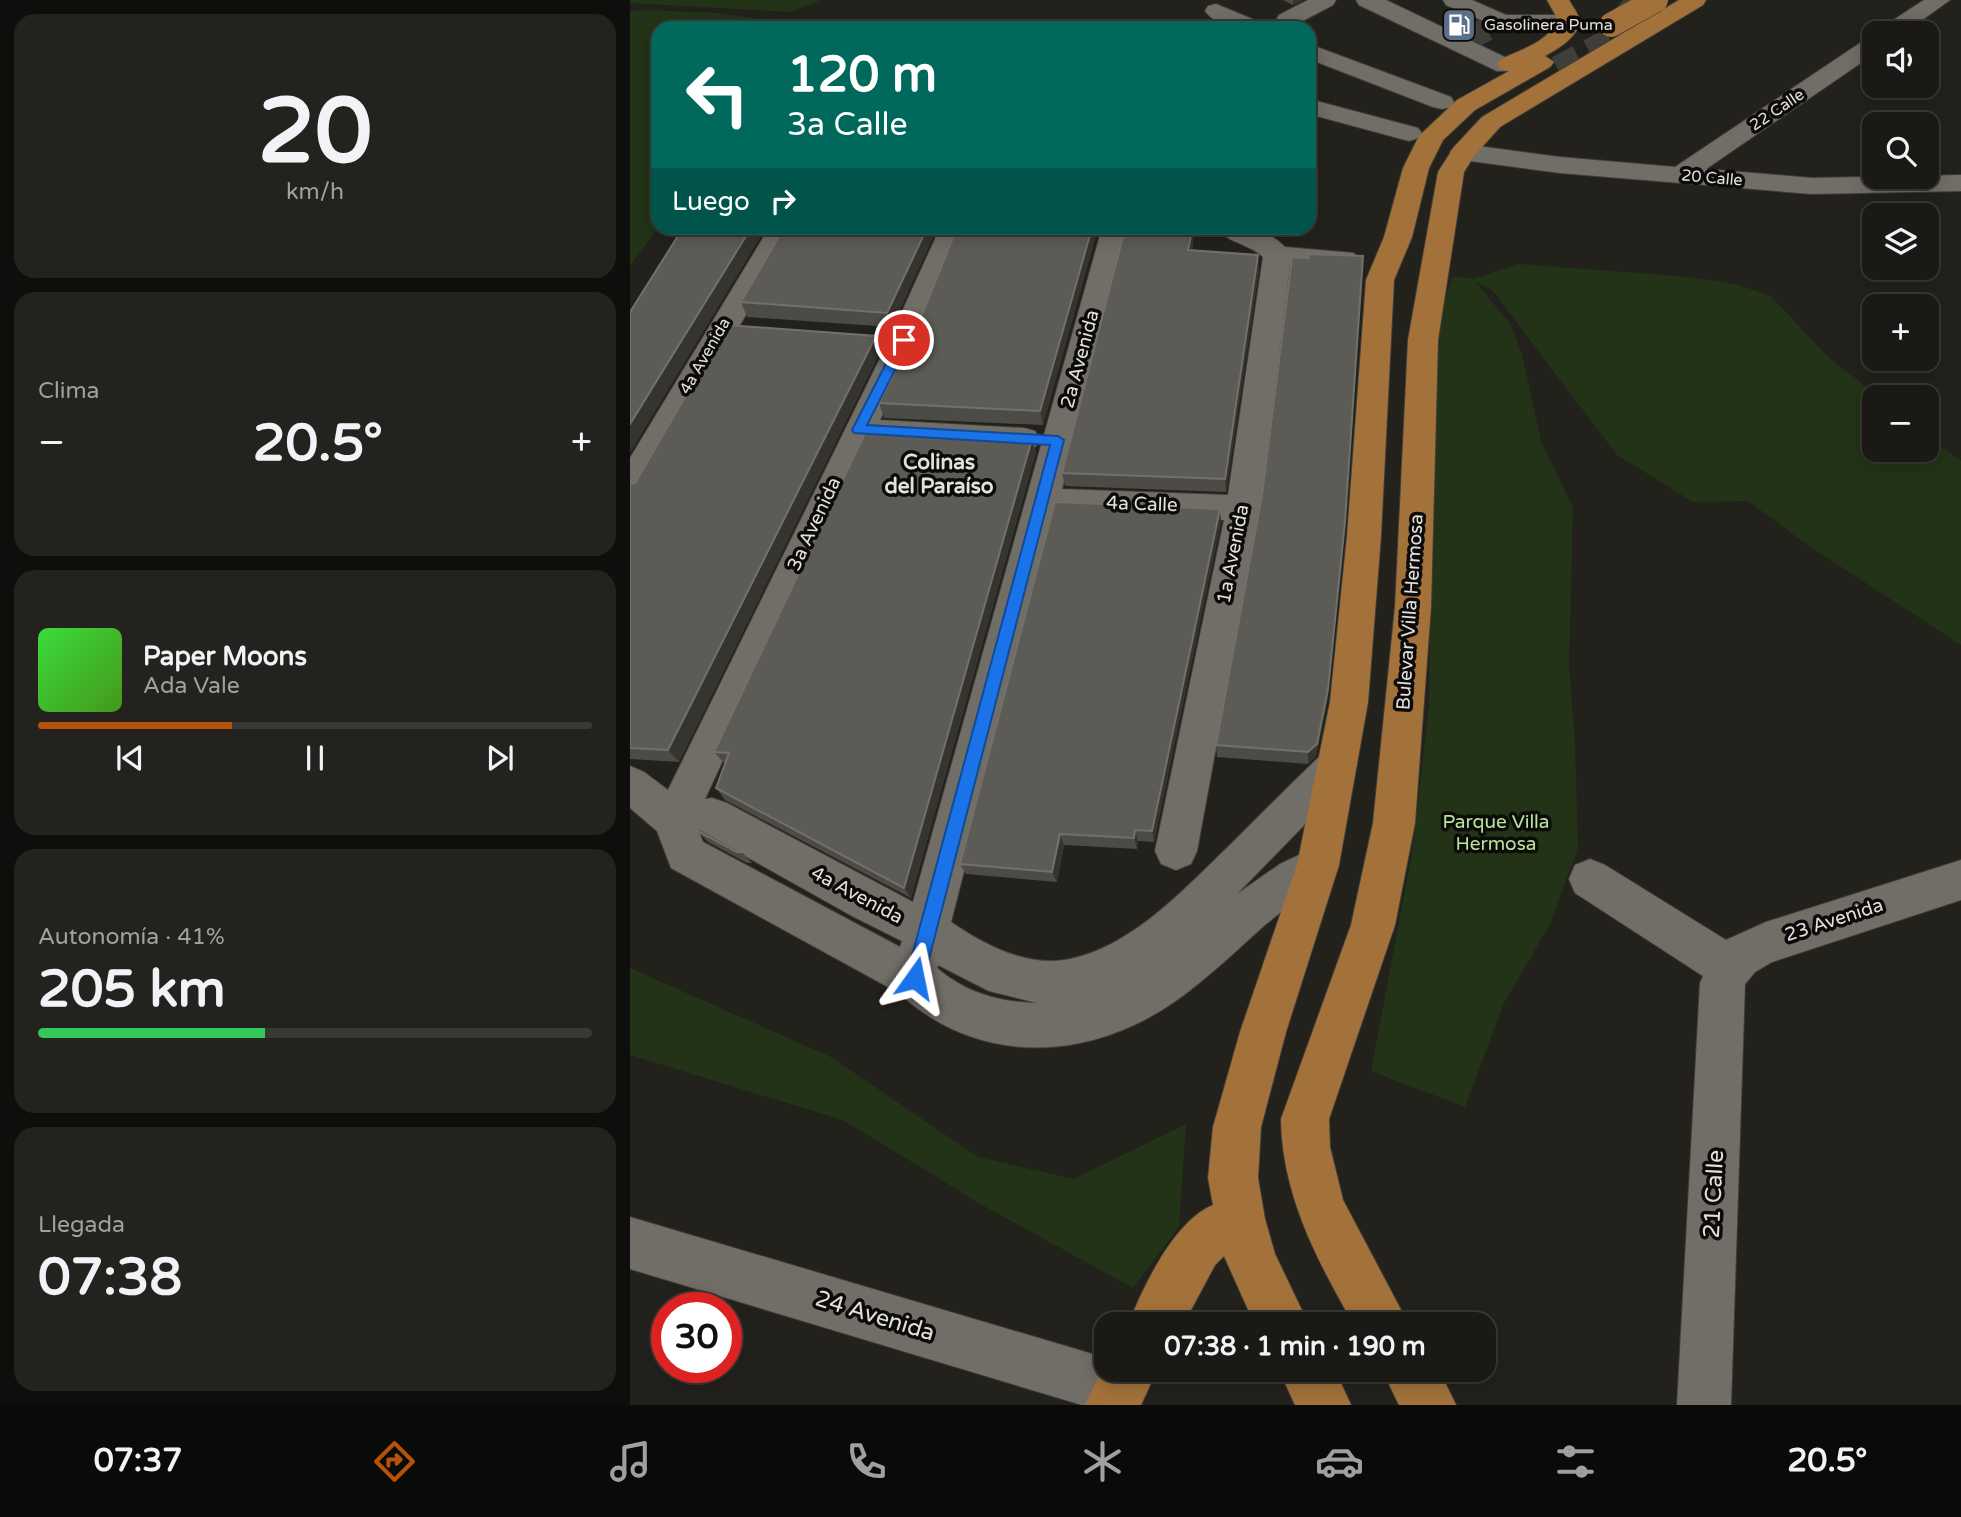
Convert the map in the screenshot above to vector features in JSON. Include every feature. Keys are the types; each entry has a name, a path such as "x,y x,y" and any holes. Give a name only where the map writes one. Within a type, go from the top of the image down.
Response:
{"main road":[{"path":"1276,1312 1251,1261 1240,1219 1233,1178 1237,1126 1263,1032 1318,865 1349,702 1364,536 1382,274 1398,237 1416,168 1424,150 1443,124 1479,96 1656,0"},
{"path":"1457,162 1491,122 1695,0"},
{"path":"1382,274 1375,257 1388,181 1409,133 1424,115 1442,102 1549,44 1565,30 1564,11"},
{"name":"Bulevar Villa Hermosa","path":"1376,1312 1345,1258 1315,1196 1307,1170 1305,1119 1373,925 1394,823 1413,607 1423,340 1457,162 1450,152 1466,127 1480,115 1557,68"},
{"path":"1161,1312 1198,1247 1216,1229 1240,1219"},
{"path":"1312,1382 1324,1405"},
{"path":"1416,1382 1429,1405"}],"street":[{"path":"1287,20 1325,0"},
{"path":"1367,0 1396,12 1479,33 1564,11"},
{"path":"1396,12 1422,0"},
{"path":"1454,0 1505,66"},
{"path":"1907,21 1938,0"},
{"path":"1216,11 1238,21"},
{"name":"22 Calle","path":"1679,176 1862,52"},
{"path":"1316,54 1442,102"},
{"path":"1316,108 1409,133"},
{"name":"20 Calle","path":"1457,162 1560,165 1812,186 1961,183"},
{"name":"4a Avenida","path":"630,486 778,235"},
{"name":"3a Avenida","path":"674,820 859,430 891,339 949,235"},
{"name":"2a Avenida","path":"915,978 1113,235"},
{"path":"1246,235 1266,244 1277,255 1344,259"},
{"name":"1a Avenida","path":"1176,851 1242,508 1277,255"},
{"path":"722,327 761,330"},
{"path":"859,430 1058,440"},
{"name":"4a Calle","path":"1041,500 1242,508"},
{"name":"4a Avenida","path":"674,820 712,816 867,902 926,930 989,969 1041,982 1063,982 1097,974 1129,958 1185,918 1337,765"},
{"path":"630,784 674,820 687,855 915,978 933,995 968,1015 1025,1026 1048,1027 1114,1012 1166,983 1274,891 1318,865"},
{"path":"1590,879 1726,975"},
{"name":"23 Avenida","path":"1726,975 1745,953 1766,943 1961,880"},
{"name":"21 Calle","path":"1704,1405 1726,975"},
{"name":"24 Avenida","path":"630,1243 1120,1388"}],"green space":[{"path":"630,0 821,0 790,12 630,3"},
{"path":"630,11 719,13 775,21 651,21 653,235 630,266"},
{"name":"Parque Villa Hermosa","path":"1518,264 1679,276 1736,284 1771,296 1827,356 1864,385 1862,462 1939,462 1939,444 1961,461 1961,645 1809,546 1748,501 1693,502 1617,455 1493,291 1475,281 1511,325 1522,354 1541,441 1573,508 1569,664 1575,743 1578,848 1549,926 1504,1003 1465,1107 1371,1071 1412,853 1429,707 1433,336 1453,276 1473,279"},
{"path":"630,968 831,1057 978,1157 1074,1179 1186,1124 1179,1227 1133,1288 984,1206 843,1120 630,1055"}],"building":[{"path":"679,235 747,235 630,424 630,312"},
{"path":"780,235 924,235 887,313 741,302"},
{"path":"954,235 1090,235 1040,411 879,403 917,327"},
{"path":"1123,235 1191,235 1188,250 1258,255 1225,479 1062,473"},
{"path":"1309,254 1363,256 1345,522 1328,689 1317,744 1308,752 1216,745 1262,495 1292,257 1309,258"},
{"path":"727,325 876,336 668,750 630,748 630,484 635,483"},
{"path":"866,431 1032,439 904,888 716,788 729,753 714,752"},
{"path":"1055,502 1220,509 1152,831 1135,830 1134,838 1060,834 1052,872 960,864"},
{"path":"699,828 742,852 737,852 697,831"}],"tunnel":[{"path":"1557,68 1638,25 1639,13 1623,0"},
{"path":"1469,38 1487,29"}],"place":[{"name":"Gasolinera Puma","path":"1459,25"}],"district":[{"name":"Colinas del Paraíso","path":"939,474"}],"route":[{"path":"904,340 859,430 1058,440 915,978"}]}
